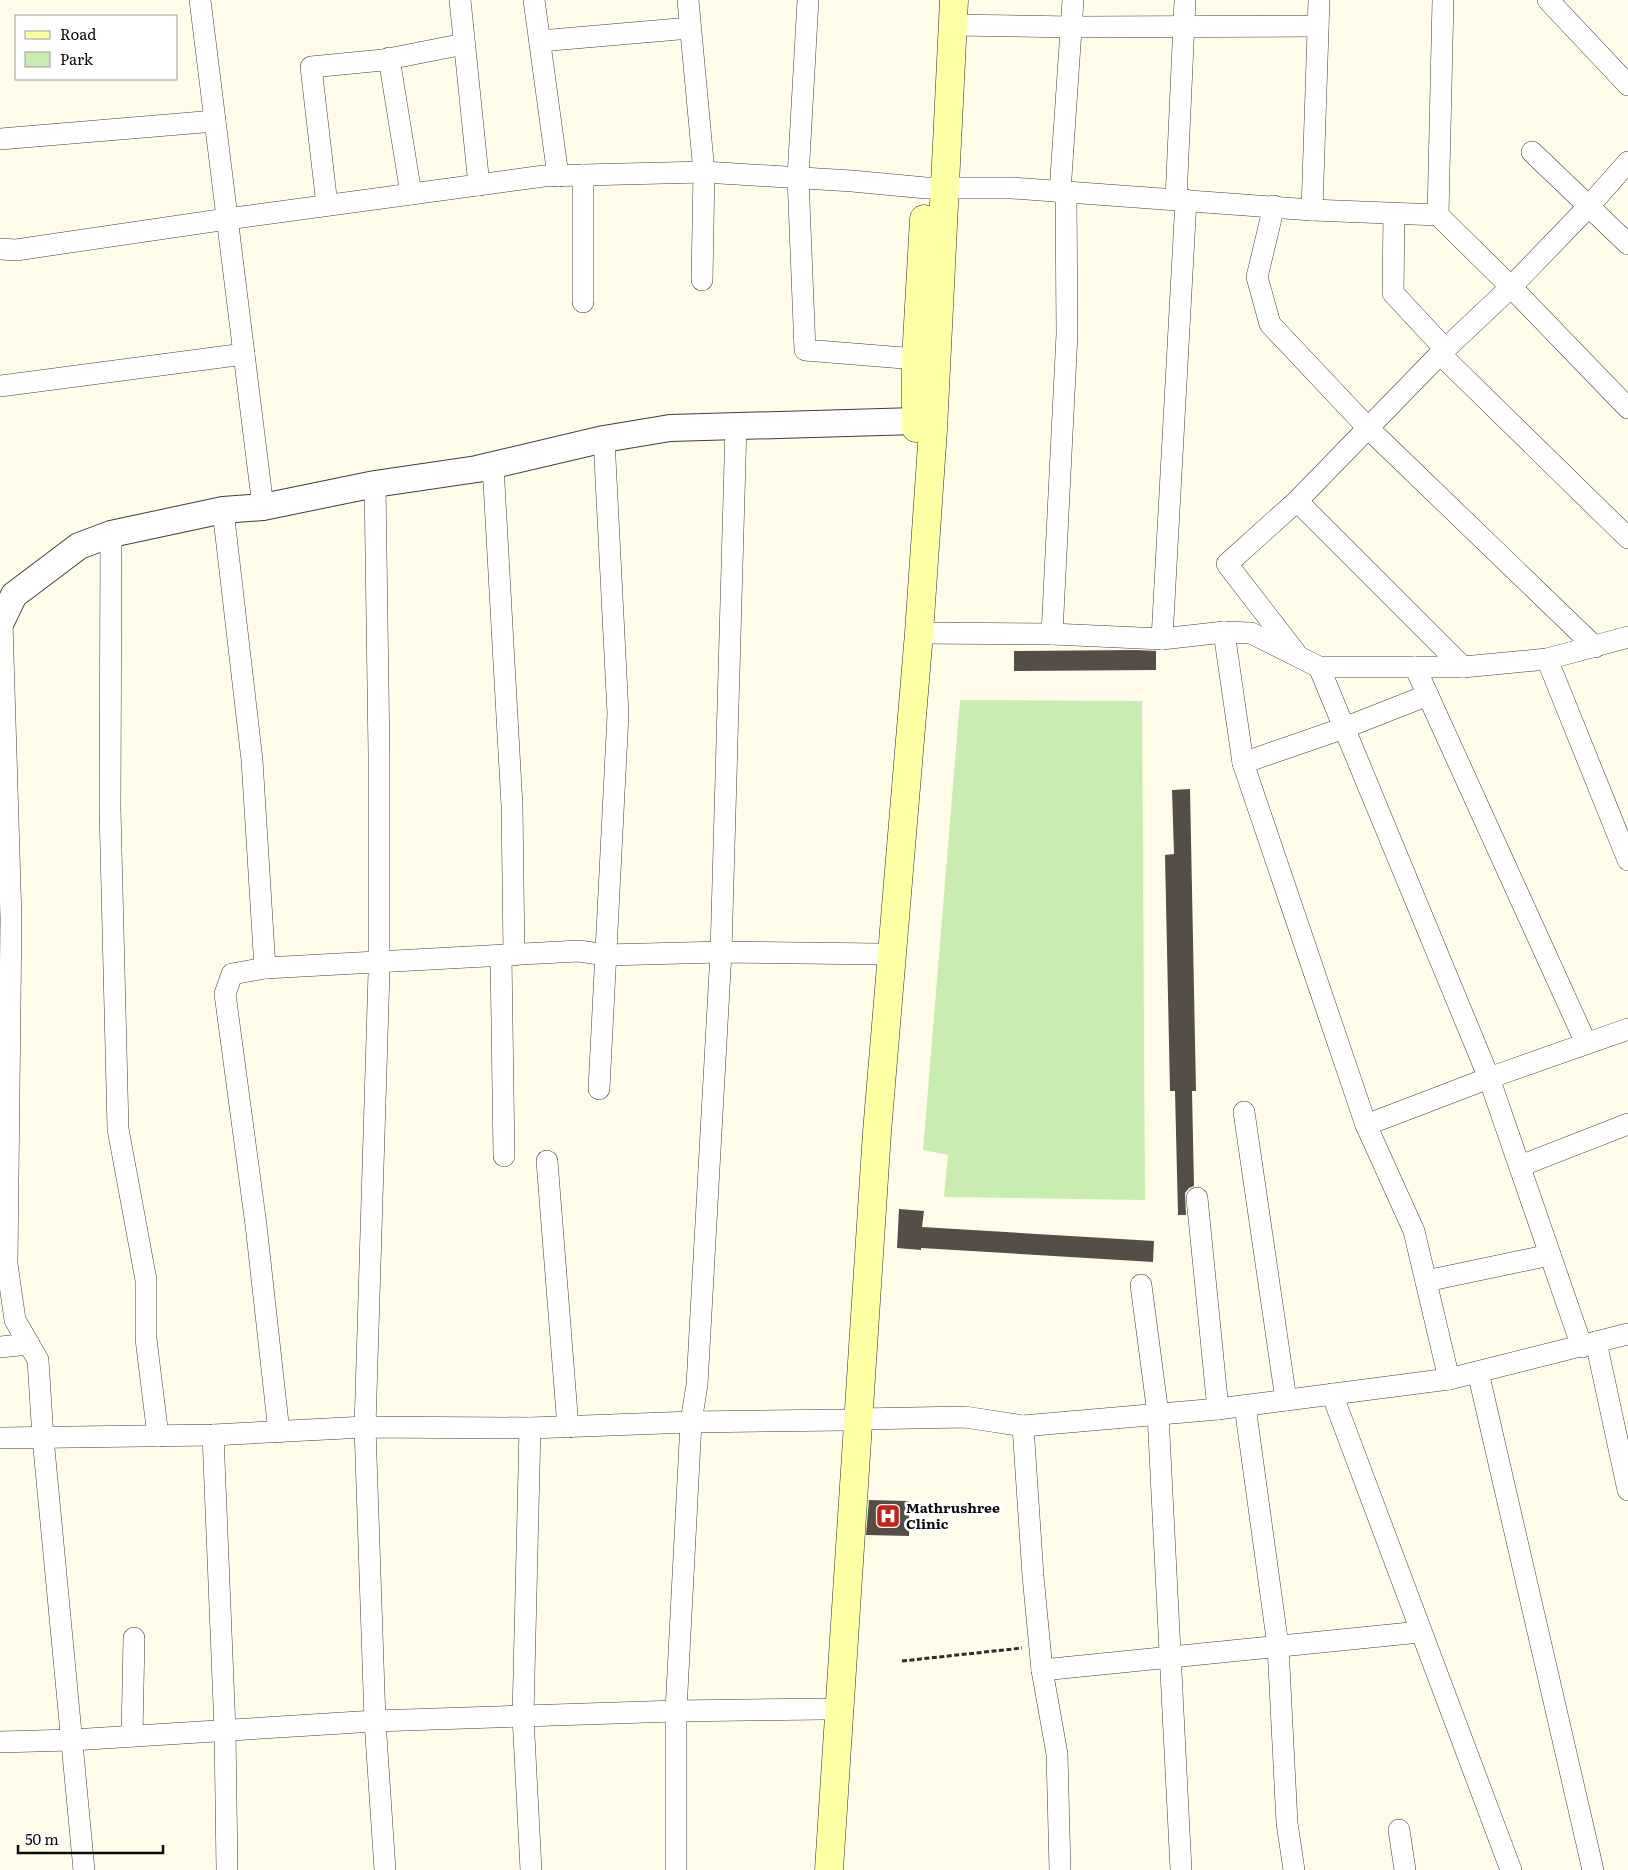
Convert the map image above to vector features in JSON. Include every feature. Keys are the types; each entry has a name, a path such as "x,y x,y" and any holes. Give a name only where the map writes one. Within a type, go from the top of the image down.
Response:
{"main road":[{"path":"813,1870 824,1709 877,1132 934,430 936,0"},
{"path":"829,1870 878,954 916,421 916,359 953,12"}],"street":[{"path":"200,0 263,507"},
{"path":"460,0 479,185"},
{"path":"534,0 558,176"},
{"path":"688,0 704,172 702,280"},
{"path":"808,0 798,177 805,350 916,359"},
{"path":"1052,634 1067,334 1063,192 1073,0"},
{"path":"1162,639 1181,200 1186,0"},
{"path":"1312,210 1319,0"},
{"path":"1438,215 1443,0"},
{"path":"1548,0 1628,85"},
{"path":"953,12 1072,27 1318,26"},
{"path":"540,41 690,28"},
{"path":"326,206 311,67 389,58 464,44"},
{"path":"389,58 411,194"},
{"path":"0,139 215,121"},
{"path":"1532,152 1590,205 1628,244"},
{"path":"1298,655 1227,564 1297,502 1442,352 1511,287 1590,205 1628,162"},
{"path":"0,249 16,250 227,219 558,176 704,172 798,177 935,188 1012,188 1312,210 1438,215 1511,287 1628,408"},
{"path":"583,175 583,302"},
{"path":"1274,206 1257,277 1270,324 1368,428 1595,647"},
{"path":"1394,214 1393,292 1442,352 1628,538"},
{"path":"0,386 244,354"},
{"path":"84,1870 43,1438 38,1360 15,1320 7,1264 5,1041 10,919 1,623 14,595 79,546 111,534 223,510 263,507 375,484 493,466 604,439 670,428 916,421"},
{"path":"676,1870 676,1711 691,1422 697,1375 721,952 736,426"},
{"path":"599,1089 618,714 604,439"},
{"path":"493,466 512,806 507,955 504,1156"},
{"path":"375,484 380,753 379,962 365,1427 375,1721 385,1870"},
{"path":"1297,502 1463,667"},
{"path":"223,510 252,760 265,968"},
{"path":"111,534 110,809 118,1129 146,1280 146,1339 158,1436"},
{"path":"919,633 1052,634 1162,639 1224,632 1251,633 1319,667 1463,667 1547,658 1628,637"},
{"path":"1224,632 1243,763 1366,1125 1414,1231 1449,1379"},
{"path":"1547,658 1628,860"},
{"path":"1319,667 1489,1078 1550,1255 1589,1344 1628,1490"},
{"path":"1415,667 1586,1043"},
{"path":"1243,763 1344,728 1428,695"},
{"path":"279,1432 256,1225 225,994 232,974 265,968 579,951 606,956 721,952 878,954"},
{"path":"1366,1125 1489,1078 1628,1029"},
{"path":"1244,1112 1286,1400"},
{"path":"1520,1166 1628,1124"},
{"path":"547,1161 568,1427"},
{"path":"1197,1198 1218,1409"},
{"path":"1426,1281 1550,1255"},
{"path":"1141,1284 1158,1414 1181,1870"},
{"path":"0,1438 213,1435 365,1427 530,1428 691,1422 966,1417 1023,1426 1218,1409 1449,1379 1628,1334"},
{"path":"0,1347 29,1344"},
{"path":"1478,1372 1594,1870"},
{"path":"1332,1394 1511,1870"},
{"path":"1245,1406 1278,1646 1287,1823 1294,1870"},
{"path":"1023,1426 1033,1576 1042,1670 1057,1754 1060,1870"},
{"path":"530,1428 523,1716 531,1870"},
{"path":"213,1435 224,1730 226,1870"},
{"path":"1042,1670 1420,1632"},
{"path":"132,1736 134,1638"},
{"path":"0,1742 72,1740 375,1721 676,1711 824,1709"},
{"path":"1399,1830 1405,1870"}],"path":[{"path":"902,1661 1040,1646"}],"green space":[{"path":"960,700 1142,701 1145,1200 944,1197 948,1155 923,1150"}],"building":[{"path":"1014,651 1156,651 1156,670 1014,671"},
{"path":"1190,789 1196,1091 1192,1091 1194,1186 1185,1193 1186,1215 1178,1215 1175,1091 1170,1091 1165,855 1174,854 1172,790"},
{"path":"899,1209 924,1211 922,1227 1154,1241 1153,1262 897,1248"},
{"path":"869,1500 909,1501 909,1536 866,1535"}],"place":[{"name":"Mathrushree Clinic","path":"888,1516"}]}
